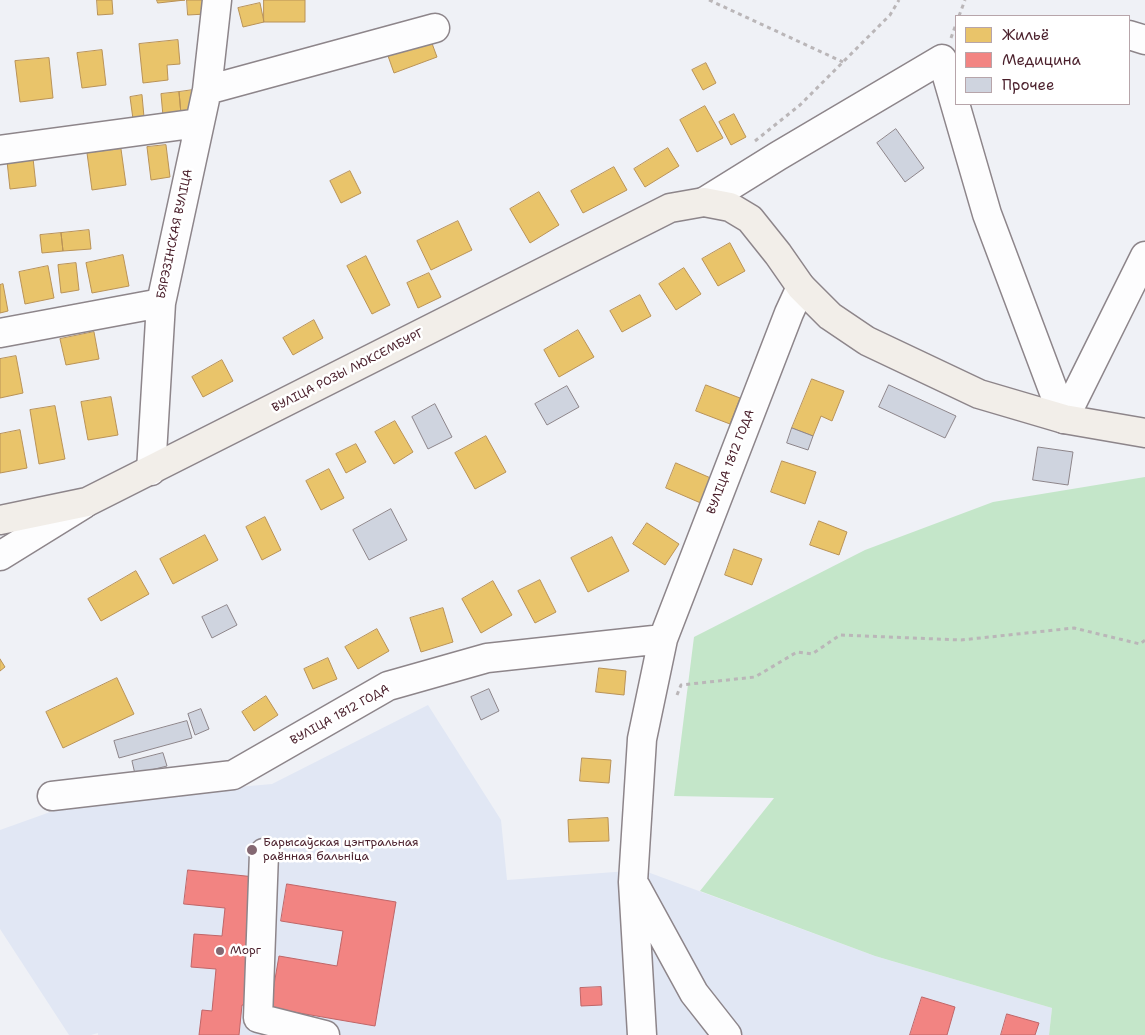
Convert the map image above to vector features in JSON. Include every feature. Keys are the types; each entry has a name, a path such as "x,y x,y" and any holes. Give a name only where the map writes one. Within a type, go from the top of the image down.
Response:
{"main road":[{"path":"704,202 730,207 750,219 801,287 830,316 867,341 979,394 1064,419 1145,433"},
{"name":"ВУЛІЦА РОЗЫ ЛЮКСЕМБУРГ","path":"87,502 670,208 704,202"},
{"path":"0,520 87,502"}],"street":[{"name":"БЯРЭЗІНСКАЯ ВУЛІЦА","path":"151,471 161,303 207,90 217,0"},
{"path":"207,90 435,28"},
{"path":"1130,35 1145,40"},
{"path":"704,202 942,59 955,104"},
{"path":"955,105 987,214 1064,419"},
{"path":"0,150 199,122"},
{"path":"1064,419 1145,256"},
{"name":"ВУЛІЦА 1812 ГОДА","path":"642,1035 633,882 642,739 663,638 789,313 801,287"},
{"path":"0,334 161,303"},
{"name":"ВУЛІЦА РОЗЫ ЛЮКСЕМБУРГ","path":"0,556 87,502"},
{"name":"ВУЛІЦА 1812 ГОДА","path":"52,796 233,776 388,686 487,658 663,638"},
{"path":"264,853 258,1026 325,1035"},
{"path":"633,882 694,993 727,1035"}],"path":[{"path":"708,0 843,62"},
{"path":"754,141 800,105 890,15 899,0"},
{"path":"959,15 966,0"},
{"path":"674,703 680,685 755,676 797,652 812,654 840,635 961,640 1074,628 1140,644 1145,640"}],"shaded area":[{"name":"Барысаўская цэнтральная раённая бальніца","path":"428,705 501,820 507,880 642,870 875,956 1052,1008 1049,1035 98,1035 98,1033 91,1035 69,1035 0,929 0,830 81,801 272,784"}],"green space":[{"path":"1145,477 1145,1035 1049,1035 1052,1008 875,956 700,891 774,798 674,796 694,637 865,550 993,502"}],"building: Жильё":[{"path":"97,0 112,0 113,14 98,15"},
{"path":"157,0 185,0 158,3"},
{"path":"187,0 205,0 206,14 188,15"},
{"path":"264,0 305,0 305,22 264,22"},
{"path":"260,3 264,22 243,27 238,8"},
{"path":"430,38 437,57 394,73 387,53"},
{"path":"178,40 180,64 167,65 168,80 143,83 139,44"},
{"path":"102,50 106,85 82,88 77,53"},
{"path":"49,58 53,98 20,102 15,61"},
{"path":"706,63 716,83 703,90 692,70"},
{"path":"193,90 196,112 181,114 179,92"},
{"path":"179,92 181,114 163,116 161,94"},
{"path":"142,95 144,117 133,119 130,97"},
{"path":"705,106 723,138 697,152 680,120"},
{"path":"734,114 746,137 731,145 719,122"},
{"path":"166,145 170,177 151,180 147,147"},
{"path":"668,148 679,166 645,187 634,169"},
{"path":"121,149 126,185 92,190 87,153"},
{"path":"33,158 36,186 10,189 7,161"},
{"path":"614,167 627,190 583,213 571,191"},
{"path":"350,171 361,193 341,203 330,181"},
{"path":"539,192 559,225 530,243 510,209"},
{"path":"458,221 472,250 431,270 417,241"},
{"path":"89,230 91,249 63,251 61,233"},
{"path":"61,233 63,251 42,253 40,235"},
{"path":"730,243 745,271 718,286 702,259"},
{"path":"123,255 129,286 92,293 86,263"},
{"path":"366,256 390,305 372,314 347,266"},
{"path":"76,263 79,290 61,293 58,265"},
{"path":"48,266 54,298 25,304 19,272"},
{"path":"684,268 701,294 676,310 659,284"},
{"path":"429,273 441,297 418,308 407,283"},
{"path":"3,284 8,311 0,313 0,285"},
{"path":"640,295 651,316 622,332 610,311"},
{"path":"314,320 323,338 293,355 283,338"},
{"path":"578,330 594,357 559,377 544,350"},
{"path":"94,332 99,359 66,365 60,339"},
{"path":"16,356 23,393 0,398 0,359"},
{"path":"222,360 233,381 203,397 192,377"},
{"path":"812,379 844,391 832,421 821,416 813,436 792,428"},
{"path":"706,385 740,398 730,424 696,411"},
{"path":"111,397 118,435 88,440 81,402"},
{"path":"55,406 65,459 39,464 30,410"},
{"path":"395,421 413,452 394,464 375,432"},
{"path":"20,430 27,468 0,473 0,434"},
{"path":"486,436 506,472 475,489 455,453"},
{"path":"356,444 366,462 346,473 336,454"},
{"path":"782,461 816,472 805,504 771,492"},
{"path":"676,463 713,479 703,504 666,488"},
{"path":"329,469 344,498 321,510 306,481"},
{"path":"265,517 281,550 262,560 246,527"},
{"path":"819,521 847,532 839,555 810,545"},
{"path":"647,523 679,544 665,565 633,544"},
{"path":"205,535 218,560 173,584 160,559"},
{"path":"612,537 629,571 588,592 571,558"},
{"path":"734,549 762,559 752,585 725,575"},
{"path":"136,571 149,594 101,621 88,599"},
{"path":"540,580 556,612 535,623 518,591"},
{"path":"493,581 512,615 481,633 462,599"},
{"path":"443,608 453,642 421,652 410,618"},
{"path":"377,629 389,651 358,669 345,647"},
{"path":"328,658 337,679 313,689 304,669"},
{"path":"0,659 5,667 0,671"},
{"path":"599,668 626,671 624,695 596,692"},
{"path":"117,678 134,714 63,748 46,712"},
{"path":"266,696 278,715 254,731 242,712"},
{"path":"582,758 611,760 609,783 580,781"},
{"path":"608,818 609,841 569,842 568,820"}],"building: Медицина":[{"name":"Морг","path":"188,870 255,877 256,1006 242,1005 239,1035 199,1035 202,1010 212,1011 216,969 191,967 194,934 222,936 225,908 184,904"},
{"path":"287,884 396,902 375,1026 270,1008 279,956 337,966 343,931 281,921"},
{"path":"601,987 602,1005 581,1006 580,988"},
{"path":"922,997 955,1007 947,1035 910,1035"},
{"path":"1007,1014 1039,1023 1035,1035 1001,1035"}],"building: Прочее":[{"path":"896,129 924,168 905,182 877,143"},
{"path":"889,385 956,416 945,438 879,407"},
{"path":"567,386 579,407 547,425 535,404"},
{"path":"435,404 452,437 428,449 412,417"},
{"path":"792,428 813,436 808,450 787,443"},
{"path":"1038,447 1073,452 1068,485 1033,480"},
{"path":"391,509 407,540 369,560 353,530"},
{"path":"227,605 237,625 212,638 202,617"},
{"path":"489,689 499,711 481,720 471,697"},
{"path":"201,709 209,729 195,735 188,714"},
{"path":"187,721 192,738 119,758 114,741"},
{"path":"163,753 167,766 135,774 132,761"}],"place":[{"name":"Барысаўская цэнтральная раённая бальніца","path":"252,850"},
{"name":"Морг","path":"220,951"}]}
